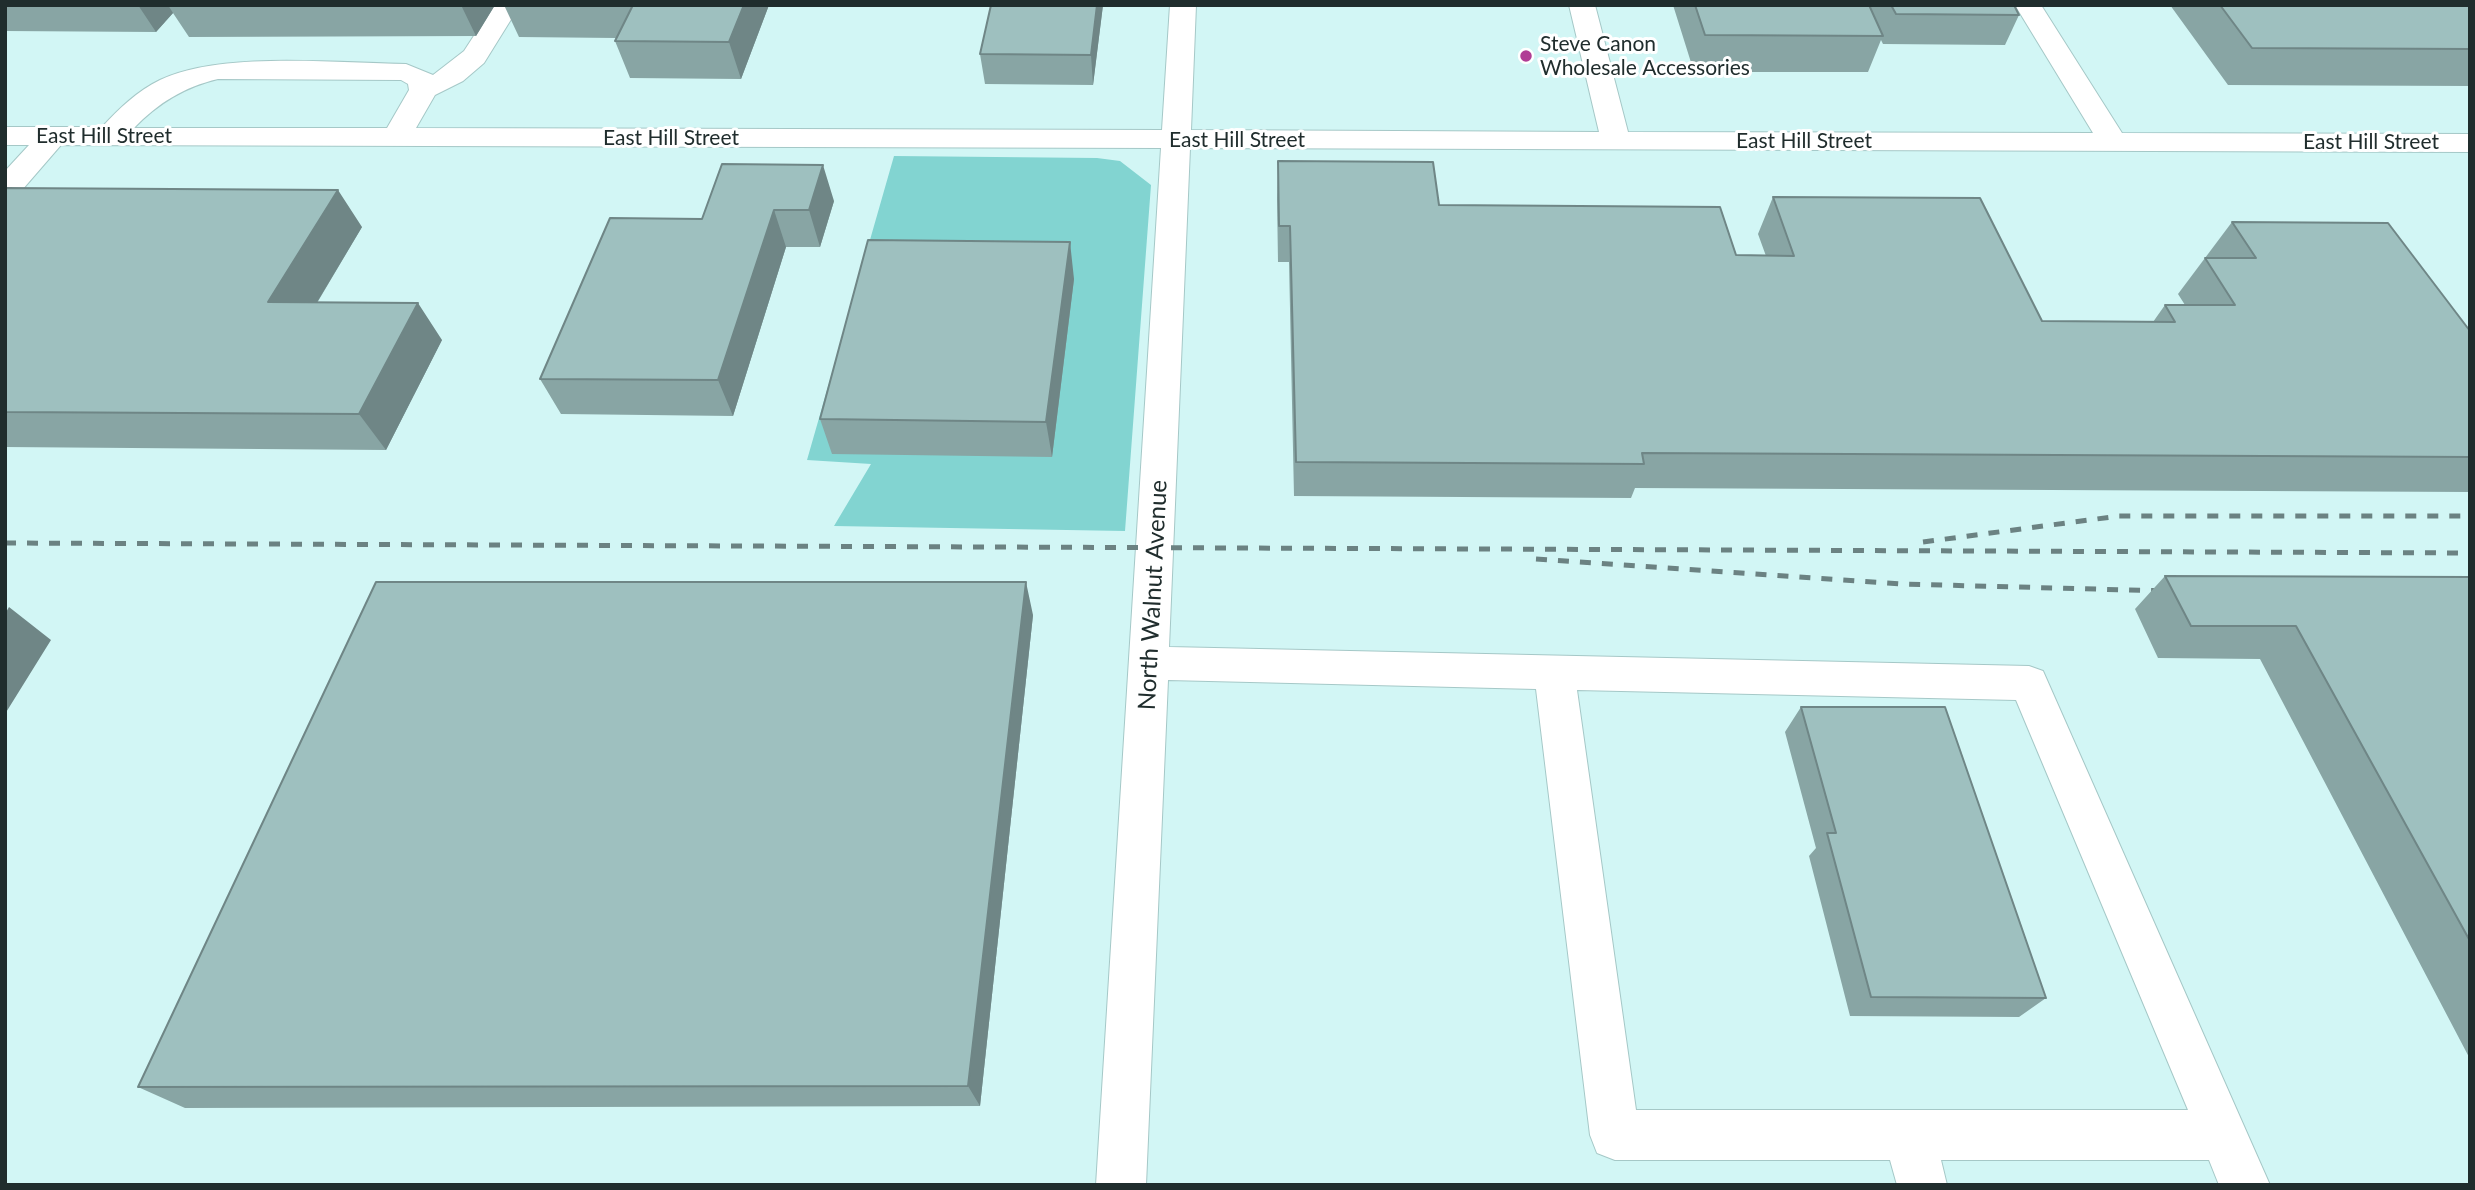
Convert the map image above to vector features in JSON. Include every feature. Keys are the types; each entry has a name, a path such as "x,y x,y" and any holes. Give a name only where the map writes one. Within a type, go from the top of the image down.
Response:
{"street":[{"path":"423,90 457,75 477,57 507,5"},
{"name":"North Walnut Avenue","path":"1121,1185 1183,5"},
{"path":"1582,5 1616,141"},
{"path":"2028,5 2113,142"},
{"path":"109,136 135,108 155,92 177,80 218,71 406,72 422,80 423,90 396,137"},
{"name":"East Hill Street","path":"5,136 2470,143"},
{"path":"5,190 53,136"},
{"path":"1149,663 2029,683 2245,1185"},
{"path":"1553,672 1615,1136 2224,1136"},
{"path":"1909,1136 1922,1185"}],"shaded area":[{"path":"894,156 1097,158 1120,161 1151,185 1125,531 834,526 871,464 807,460"}],"building":[{"path":"633,5 744,5 729,42 615,41"},
{"path":"991,5 1097,5 1091,55 980,54"},
{"path":"1695,5 1869,5 1883,36 1705,35"},
{"path":"1891,5 2014,5 2019,15 1896,14"},
{"path":"2220,5 2470,5 2470,49 2252,48"},
{"path":"1278,161 1433,162 1439,205 1720,207 1736,255 1794,256 1773,197 1980,198 2042,321 2175,322 2165,305 2235,305 2205,258 2256,258 2232,222 2388,223 2470,331 2470,457 1642,453 1644,464 1296,462 1290,226 1279,226"},
{"path":"722,164 823,165 809,210 774,210 718,380 540,379 610,218 702,219"},
{"path":"6,188 338,190 268,302 418,303 359,414 5,412"},
{"path":"868,240 1070,242 1046,422 820,419"},
{"path":"2165,576 2470,577 2470,941 2296,626 2191,626"},
{"path":"376,582 1026,582 968,1086 138,1087"},
{"path":"1801,707 1945,707 2046,998 1871,997 1827,833 1836,833"}],"railway":[{"path":"1923,542 2119,516 2467,516"},
{"path":"5,543 2470,553"},
{"path":"1536,559 1901,584 2169,591"}],"place":[{"name":"Steve Canon Wholesale Accessories","path":"1526,56"}]}
